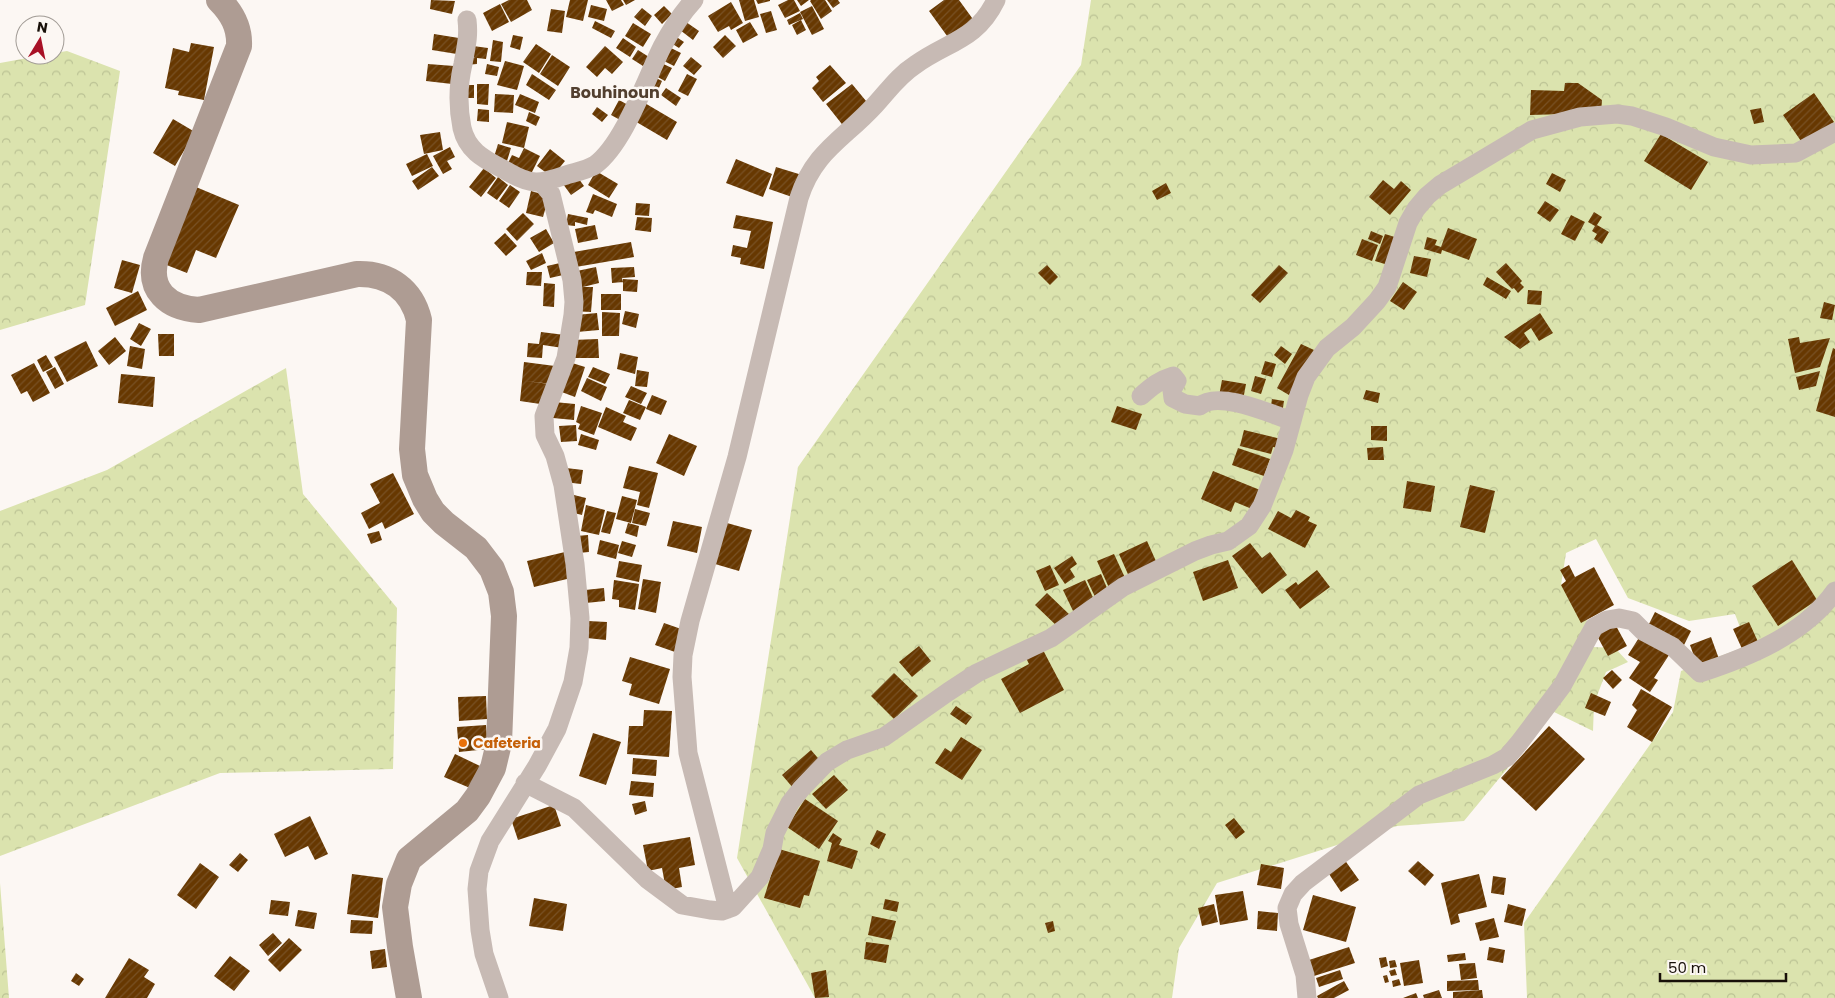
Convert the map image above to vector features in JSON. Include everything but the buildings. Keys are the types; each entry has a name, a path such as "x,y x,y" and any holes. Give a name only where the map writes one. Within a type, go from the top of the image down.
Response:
{"main road":[{"path":"219,0 228,9 237,25 240,38 239,46 156,258 154,275 159,291 172,303 188,309 199,310 357,274 376,275 394,282 402,288 413,303 419,320 412,449 415,475 419,488 429,506 444,523 466,539 485,558 498,580 501,592 504,616 499,743 492,768 478,796 467,811 409,859 396,895 395,907 400,947 409,998"}],"street":[{"path":"467,20 467,47 461,73 460,101 461,121 466,139 478,156 488,162 521,179 533,183 542,183 585,170 602,159 610,150 634,109 662,46 681,16 694,0"},
{"path":"728,909 688,754 682,677 683,655 690,621 737,457 799,198 811,170 821,156 862,119 894,82 928,56 967,36 984,20 996,0"},
{"path":"525,783 574,808 647,879 682,905 703,910 722,911 728,909 736,904 760,877 772,849 775,833 786,810 801,789 827,762 847,750 884,737 977,673 1051,638 1123,587 1163,569 1194,552 1228,541 1249,526 1262,506 1284,450 1302,386 1312,367 1327,348 1366,315 1386,287 1402,238 1416,209 1440,185 1532,130 1580,117 1617,114 1647,120 1714,147 1752,155 1796,153 1835,132"},
{"path":"499,998 486,962 480,930 477,889 479,871 490,840 548,748 566,706 577,665 580,633 575,564 563,485 555,456 549,441 544,435 544,416 566,358 573,314 573,290 551,194 542,183"},
{"path":"1141,396 1156,382 1173,376 1177,381 1172,390 1173,398 1185,404 1200,406 1215,400 1231,402 1292,421"},
{"path":"1307,998 1302,962 1289,924 1287,908 1293,894 1302,883 1419,795 1493,765 1507,756 1562,686 1594,627 1607,620 1619,618 1633,621 1643,631 1673,648 1700,673 1738,660 1782,637 1816,614 1835,591"}],"green space":[{"path":"1091,0 1835,0 1835,998 1527,998 1524,923 1673,712 1681,671 1747,646 1735,614 1689,621 1628,598 1596,539 1566,553 1561,585 1586,617 1593,647 1615,648 1628,662 1606,672 1594,704 1593,731 1554,712 1464,821 1397,826 1217,883 1179,948 1172,998 815,998 737,858 798,467 1081,65"},
{"path":"65,51 120,71 85,305 0,330 0,63 15,60 15,65 65,65"},
{"path":"286,368 303,494 397,608 393,769 220,773 0,856 0,511 107,470"},
{"path":"0,883 9,998 0,998"}],"place":[{"name":"Cafeteria","path":"463,743"}],"district":[{"name":"Bouhinoun","path":"615,92"}]}
